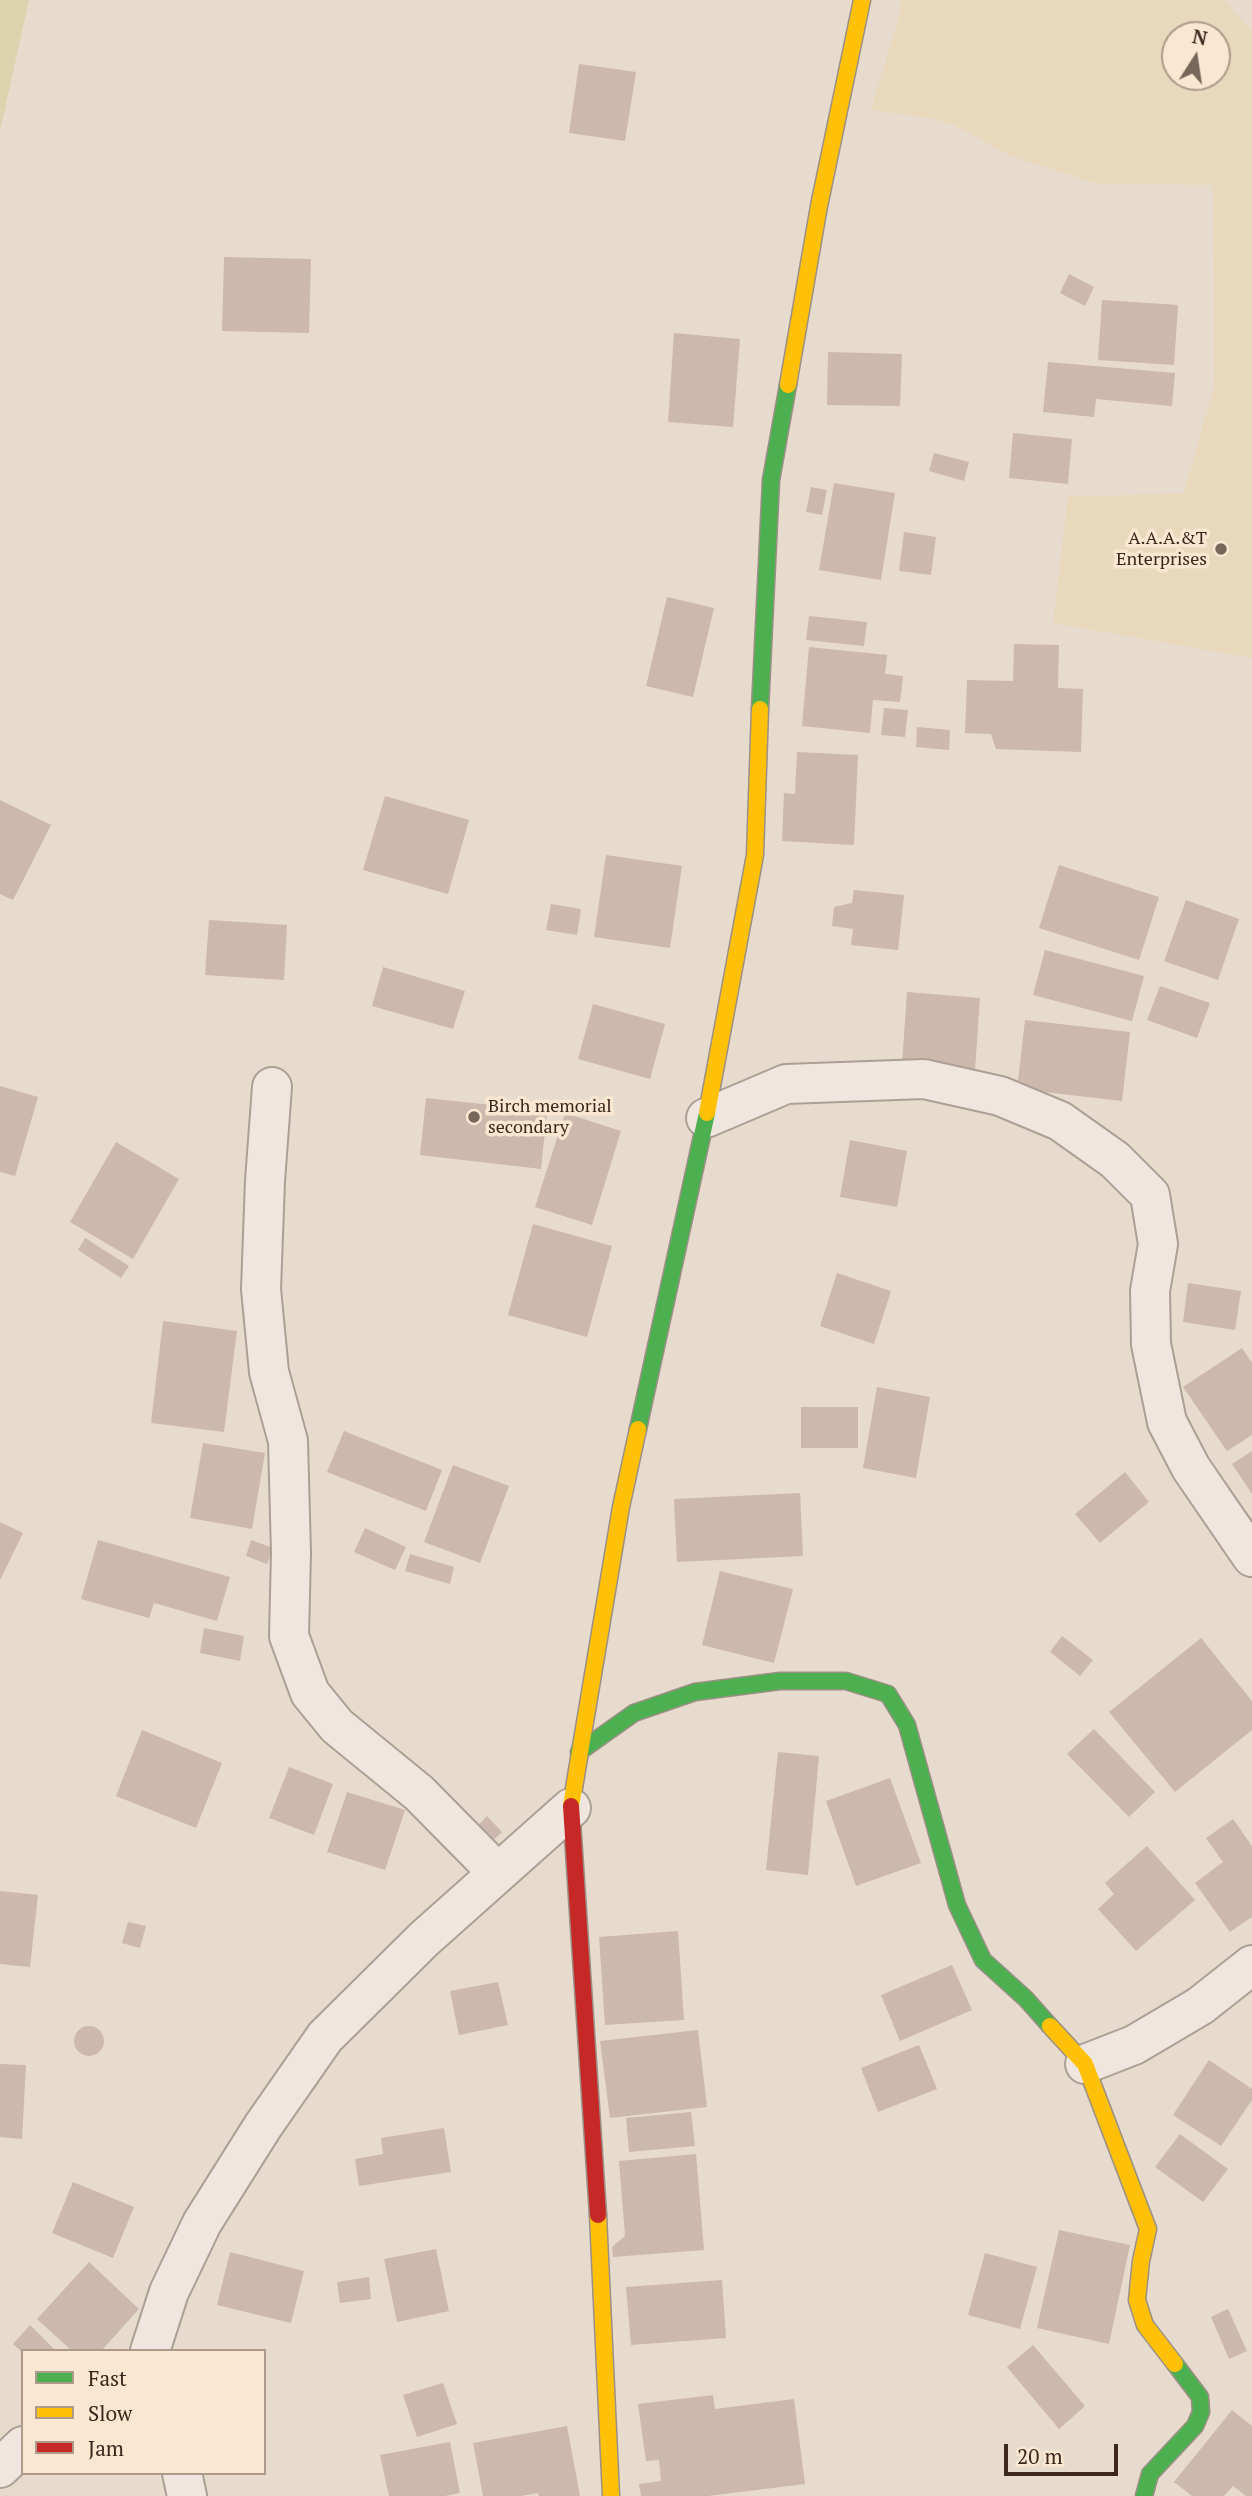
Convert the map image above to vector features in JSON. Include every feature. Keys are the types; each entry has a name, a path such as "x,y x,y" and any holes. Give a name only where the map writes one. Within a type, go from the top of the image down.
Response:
{"street":[{"path":"611,2496 594,2140 571,1808 621,1507 706,1118 755,855 764,592 771,480 819,206 862,0"},
{"path":"706,1118 786,1084 924,1079 1000,1096 1060,1121 1115,1160 1150,1195 1158,1244 1150,1291 1151,1344 1167,1422 1191,1468 1252,1558"},
{"path":"272,1087 261,1289 269,1372 288,1441 291,1553 289,1636 310,1693 337,1726 419,1793 498,1873"},
{"path":"579,1752 634,1713 695,1692 780,1681 846,1681 888,1694 907,1725 957,1905 984,1960 1026,1999 1085,2064 1148,2229 1137,2300 1145,2325 1199,2397 1201,2412 1195,2426 1150,2474 1144,2496"},
{"path":"151,2349 169,2292 202,2223 263,2126 325,2038 424,1939 571,1808"},
{"path":"1085,2064 1134,2045 1200,2006 1252,1965"},
{"path":"0,2469 21,2448"},
{"path":"182,2475 187,2496"}],"shaded area":[{"path":"0,0 29,0 0,131"},
{"path":"901,0 1225,0 1252,32 1252,658 1053,623 1068,497 1184,493 1214,387 1213,185 1098,184 1011,156 954,125 930,118 871,110 900,13"}],"building":[{"path":"579,64 636,72 625,141 569,133"},
{"path":"224,257 311,259 309,333 222,331"},
{"path":"1069,274 1094,287 1085,306 1060,293"},
{"path":"1102,300 1178,305 1174,365 1098,360"},
{"path":"674,333 740,339 733,427 668,422"},
{"path":"828,352 902,354 900,406 827,405"},
{"path":"1048,362 1175,373 1172,406 1096,399 1094,417 1043,412"},
{"path":"1013,433 1072,439 1068,484 1009,478"},
{"path":"934,453 969,462 964,481 929,471"},
{"path":"834,483 895,493 881,580 819,570"},
{"path":"811,487 827,490 822,515 806,512"},
{"path":"904,532 936,537 931,575 899,571"},
{"path":"667,597 714,608 693,697 646,686"},
{"path":"809,616 867,622 864,646 806,640"},
{"path":"1014,644 1059,645 1058,688 1083,689 1081,752 996,749 991,734 965,733 967,680 1013,681"},
{"path":"809,647 887,655 885,674 903,676 900,702 873,700 870,733 802,726"},
{"path":"884,708 908,710 905,737 881,735"},
{"path":"917,727 950,730 949,750 916,747"},
{"path":"797,752 858,755 854,845 782,841 784,793 795,794"},
{"path":"385,796 469,820 448,894 363,870"},
{"path":"0,800 51,825 13,900 0,894"},
{"path":"606,855 682,866 670,948 594,937"},
{"path":"1059,865 1159,897 1139,960 1039,928"},
{"path":"854,890 904,895 898,950 851,945 853,929 832,926 834,907 852,903"},
{"path":"1186,900 1239,919 1218,980 1164,961"},
{"path":"551,904 581,909 577,935 546,930"},
{"path":"209,920 287,925 284,980 205,975"},
{"path":"1045,950 1144,976 1132,1021 1033,995"},
{"path":"383,967 465,991 453,1029 372,1006"},
{"path":"1160,986 1210,1003 1197,1038 1147,1020"},
{"path":"907,992 980,998 975,1070 902,1064"},
{"path":"593,1004 665,1024 650,1079 578,1059"},
{"path":"1025,1020 1130,1032 1122,1101 1017,1089"},
{"path":"0,1086 38,1097 15,1176 0,1172"},
{"path":"426,1098 547,1111 541,1169 420,1155"},
{"path":"565,1113 621,1131 592,1225 535,1207"},
{"path":"850,1140 907,1151 897,1207 840,1197"},
{"path":"116,1142 179,1179 133,1259 70,1222"},
{"path":"533,1224 612,1246 587,1337 508,1315"},
{"path":"85,1238 129,1266 121,1278 78,1250"},
{"path":"837,1273 891,1291 874,1344 820,1326"},
{"path":"1188,1283 1241,1291 1235,1330 1183,1322"},
{"path":"163,1321 237,1331 224,1432 151,1423"},
{"path":"1242,1348 1252,1363 1252,1435 1227,1451 1183,1387"},
{"path":"877,1387 930,1397 916,1478 863,1468"},
{"path":"801,1407 858,1407 858,1448 801,1448"},
{"path":"344,1431 442,1470 426,1511 327,1472"},
{"path":"203,1443 265,1453 252,1529 190,1518"},
{"path":"1252,1451 1252,1494 1232,1464"},
{"path":"453,1465 509,1486 480,1563 424,1542"},
{"path":"1125,1472 1149,1502 1100,1543 1075,1514"},
{"path":"800,1493 803,1556 677,1562 674,1499"},
{"path":"0,1522 23,1533 0,1580"},
{"path":"365,1528 406,1547 395,1570 354,1552"},
{"path":"98,1540 230,1577 217,1621 154,1603 149,1618 81,1599"},
{"path":"251,1540 273,1548 267,1564 246,1556"},
{"path":"410,1554 454,1567 450,1584 405,1571"},
{"path":"720,1571 793,1589 774,1663 702,1645"},
{"path":"204,1628 244,1636 240,1661 200,1653"},
{"path":"1062,1636 1093,1660 1080,1676 1050,1652"},
{"path":"1201,1638 1252,1701 1252,1730 1175,1792 1109,1712"},
{"path":"1094,1729 1155,1792 1129,1817 1067,1754"},
{"path":"142,1730 222,1763 196,1828 116,1796"},
{"path":"778,1752 819,1756 808,1875 766,1870"},
{"path":"289,1767 333,1784 314,1835 269,1818"},
{"path":"890,1778 921,1863 856,1886 826,1801"},
{"path":"347,1792 405,1810 385,1870 327,1852"},
{"path":"487,1816 502,1832 488,1845 474,1830"},
{"path":"1233,1819 1252,1846 1252,1917 1230,1932 1195,1883 1223,1862 1206,1838"},
{"path":"1147,1846 1195,1900 1136,1951 1098,1909 1114,1894 1105,1883"},
{"path":"0,1891 38,1895 30,1967 0,1964"},
{"path":"128,1922 146,1926 140,1948 122,1943"},
{"path":"678,1931 684,2020 605,2025 599,1937"},
{"path":"952,1965 972,2010 900,2041 881,1995"},
{"path":"498,1982 508,2025 459,2035 450,1991"},
{"path":"89,2026 95,2027 103,2035 103,2047 95,2055 89,2056 83,2055 75,2047 74,2041 75,2035 83,2027"},
{"path":"698,2030 707,2107 610,2118 600,2041"},
{"path":"919,2045 937,2089 878,2112 861,2068"},
{"path":"1209,2060 1252,2089 1252,2100 1221,2146 1173,2115"},
{"path":"0,2064 26,2065 22,2139 0,2137"},
{"path":"691,2112 695,2146 629,2152 626,2118"},
{"path":"444,2128 451,2172 359,2186 355,2159 383,2154 381,2138"},
{"path":"1180,2134 1228,2169 1203,2202 1155,2167"},
{"path":"696,2154 704,2250 613,2257 612,2247 625,2236 619,2161"},
{"path":"73,2182 134,2207 113,2258 52,2233"},
{"path":"1059,2230 1130,2245 1109,2344 1037,2328"},
{"path":"436,2249 449,2311 397,2322 384,2259"},
{"path":"230,2252 304,2271 291,2323 217,2305"},
{"path":"985,2253 1037,2267 1020,2329 968,2315"},
{"path":"89,2262 139,2309 103,2349 70,2349 37,2319"},
{"path":"369,2277 371,2299 340,2303 337,2282"},
{"path":"722,2280 726,2338 631,2345 626,2287"},
{"path":"1228,2309 1247,2351 1229,2359 1211,2317"},
{"path":"30,2325 54,2349 21,2349 21,2351 13,2344"},
{"path":"1033,2345 1085,2406 1059,2429 1007,2367"},
{"path":"443,2383 457,2424 417,2437 403,2395"},
{"path":"713,2395 715,2409 794,2399 805,2484 708,2496 641,2496 639,2484 661,2481 659,2460 646,2461 638,2404"},
{"path":"1232,2410 1252,2426 1252,2496 1246,2496 1233,2486 1224,2496 1192,2496 1174,2482"},
{"path":"567,2426 580,2496 539,2496 538,2493 483,2496 473,2443"},
{"path":"450,2442 460,2493 445,2496 389,2496 380,2455"}],"traffic: fast":[{"path":"760,709 771,480 788,385"},
{"path":"638,1429 707,1113"},
{"path":"579,1752 634,1713 695,1692 780,1681 846,1681 888,1694 907,1725 957,1905 983,1960 1026,1999 1050,2026"},
{"path":"1144,2496 1150,2474 1195,2426 1201,2412 1200,2397 1175,2364"}],"traffic: slow":[{"path":"788,385 819,206 862,0"},
{"path":"707,1113 755,855 760,709"},
{"path":"571,1806 621,1507 638,1429"},
{"path":"1050,2026 1085,2064 1148,2229 1137,2300 1145,2325 1175,2364"},
{"path":"598,2215 611,2496"}],"traffic: jam":[{"path":"571,1806 598,2215"}],"place":[{"name":"A.A.A.&T Enterprises","path":"1221,549"},
{"name":"Birch memorial secondary","path":"474,1117"}]}
